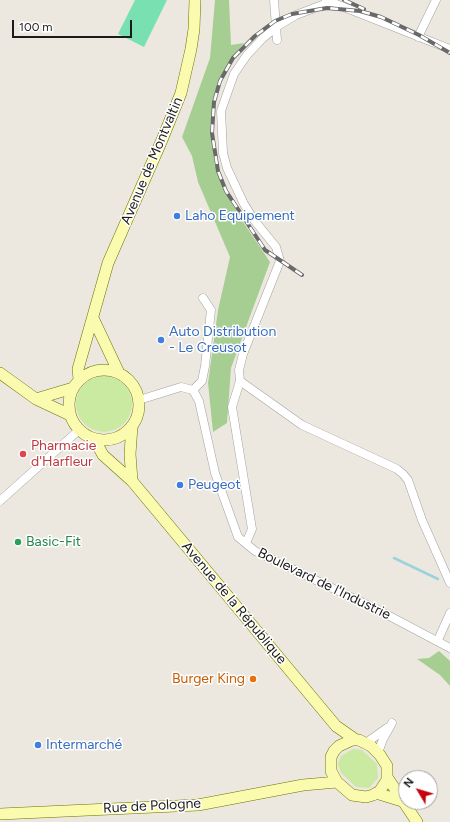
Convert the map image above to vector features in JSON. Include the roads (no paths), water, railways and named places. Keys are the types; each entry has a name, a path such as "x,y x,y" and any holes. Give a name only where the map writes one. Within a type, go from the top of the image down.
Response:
{"street":[{"name":"Avenue de Montvaltin","path":"76,383 78,369 94,318 108,264 181,93 194,29 195,0"},
{"path":"274,0 277,40"},
{"path":"418,37 436,0"},
{"path":"246,543 252,529 232,407 240,381 239,370 243,354 280,261 276,247 254,220 244,204 227,168 222,152 221,111 234,74 247,55 276,27 296,15 327,1 450,49"},
{"path":"139,400 181,387 193,390 202,382 211,310 203,298"},
{"path":"94,318 119,373"},
{"path":"36,399 76,383 88,373 98,370 109,370 119,373 132,384 139,400 136,418 132,426 124,434 105,440 94,439 79,430 70,415 69,401 76,383"},
{"path":"0,373 36,399 70,415"},
{"path":"240,381 302,425 397,469 403,474 408,480 422,520 450,583"},
{"name":"Boulevard de l'Industrie","path":"193,390 199,400 215,473 238,537 255,551 438,640 450,648"},
{"path":"132,426 130,454 132,481"},
{"path":"0,501 79,430"},
{"name":"Avenue de la République","path":"94,439 103,456 132,481 336,726 361,742"},
{"path":"438,640 450,613"},
{"path":"361,742 378,753 387,766 387,777 383,787 376,793 366,797 359,797 347,791 333,777 330,767 331,757 338,746 345,742 361,742 392,723 382,739 378,753"},
{"path":"336,726 338,746"},
{"name":"Rue de Pologne","path":"303,785 321,775 330,767"},
{"path":"387,777 398,795"},
{"name":"Rue de Pologne","path":"0,814 198,805 303,785 337,782"},
{"path":"376,793 398,800"},
{"path":"408,810 417,822"}],"waterway":[{"path":"394,558 438,579"}],"railway":[{"path":"344,0 364,9"},
{"path":"302,275 265,250 226,191 218,171 212,133 214,102 220,81 233,58 255,36 275,21 292,14 327,8 360,11 381,17 419,35 450,53"}],"place":[{"name":"Laho Equipement","path":"177,216"},
{"name":"Auto Distribution - Le Creusot","path":"161,340"},
{"name":"Pharmacie d'Harfleur","path":"23,454"},
{"name":"Peugeot","path":"180,485"},
{"name":"Basic-Fit","path":"18,542"},
{"name":"Burger King","path":"253,679"},
{"name":"Intermarché","path":"38,745"}]}
